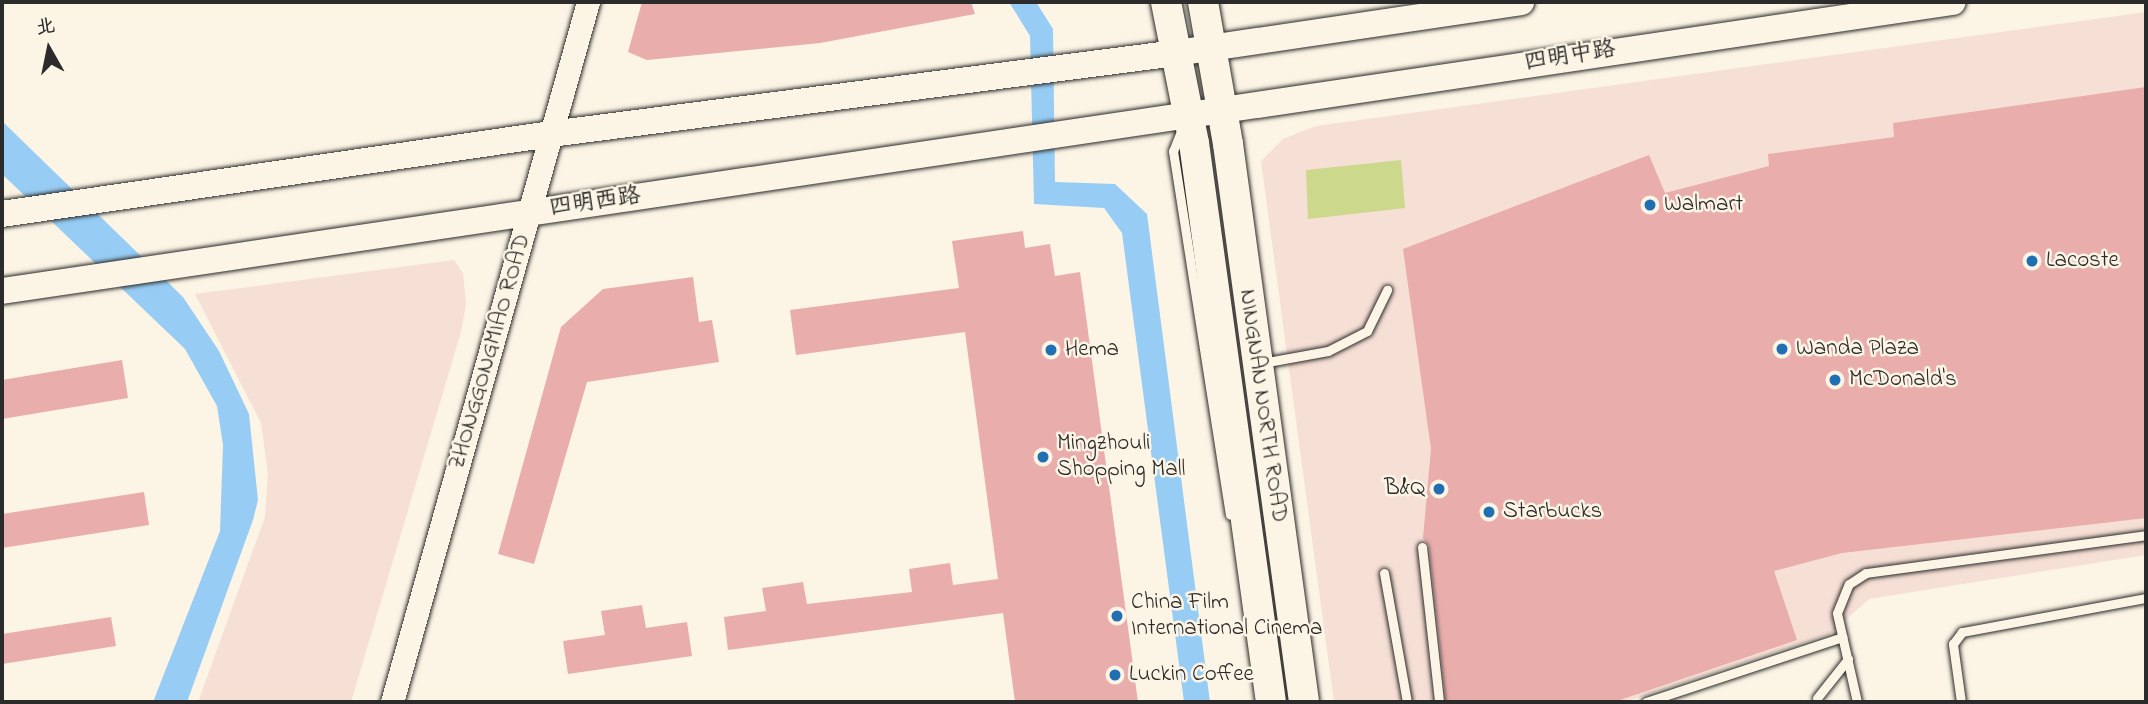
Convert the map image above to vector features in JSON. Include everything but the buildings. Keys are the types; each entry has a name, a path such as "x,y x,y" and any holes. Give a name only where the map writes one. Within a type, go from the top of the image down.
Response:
{"main road":[{"name":"NINGNAN NORTH ROAD","path":"1166,2 1188,115 1271,702"},
{"path":"1203,2 1212,47"},
{"path":"2,214 551,134 1176,53 1521,2"},
{"name":"四明中路","path":"1188,115 1953,2"},
{"name":"NINGNAN NORTH ROAD","path":"1212,47 1304,702"},
{"name":"四明西路","path":"2,291 243,258 530,212 1188,115"}],"street":[{"name":"ZHONGGONGMIAO ROAD","path":"392,702 588,2"}],"lane":[{"path":"1257,363 1328,351 1367,331 1387,290"},
{"path":"1266,434 1287,488"},
{"path":"1857,702 1838,613 1849,584 1866,573 2146,534"},
{"path":"1422,547 1439,702"},
{"path":"1384,573 1407,702"},
{"path":"1961,702 1953,645 1962,632 2146,598"},
{"path":"1647,702 1843,637"},
{"path":"1304,702 1309,639"},
{"path":"1804,702 1817,700 1848,659"}],"shaded area":[{"name":"Wanda Plaza","path":"2146,12 2146,555 1869,599 1830,634 1625,702 1334,702 1261,161 1283,139 1316,126"},
{"path":"454,260 463,273 466,304 461,332 351,702 198,702 265,517 268,474 261,423 195,294"}],"green space":[{"path":"1401,160 1405,208 1308,219 1306,170"}],"water":[{"path":"1009,2 1036,2 1053,29 1055,182 1115,184 1147,214 1210,702 1184,702 1122,233 1104,208 1034,204 1030,36"},
{"path":"2,121 183,297 219,351 249,414 258,500 187,702 153,702 220,531 223,445 217,406 185,349 2,174"}],"place":[{"name":"Walmart","path":"1650,205"},
{"name":"Lacoste","path":"2032,261"},
{"name":"Wanda Plaza","path":"1782,349"},
{"name":"Hema","path":"1051,350"},
{"name":"McDonald's","path":"1835,380"},
{"name":"Mingzhouli Shopping Mall","path":"1043,457"},
{"name":"B&Q","path":"1439,489"},
{"name":"Starbucks","path":"1489,512"},
{"name":"China Film International Cinema","path":"1117,616"},
{"name":"Luckin Coffee","path":"1115,675"}]}
